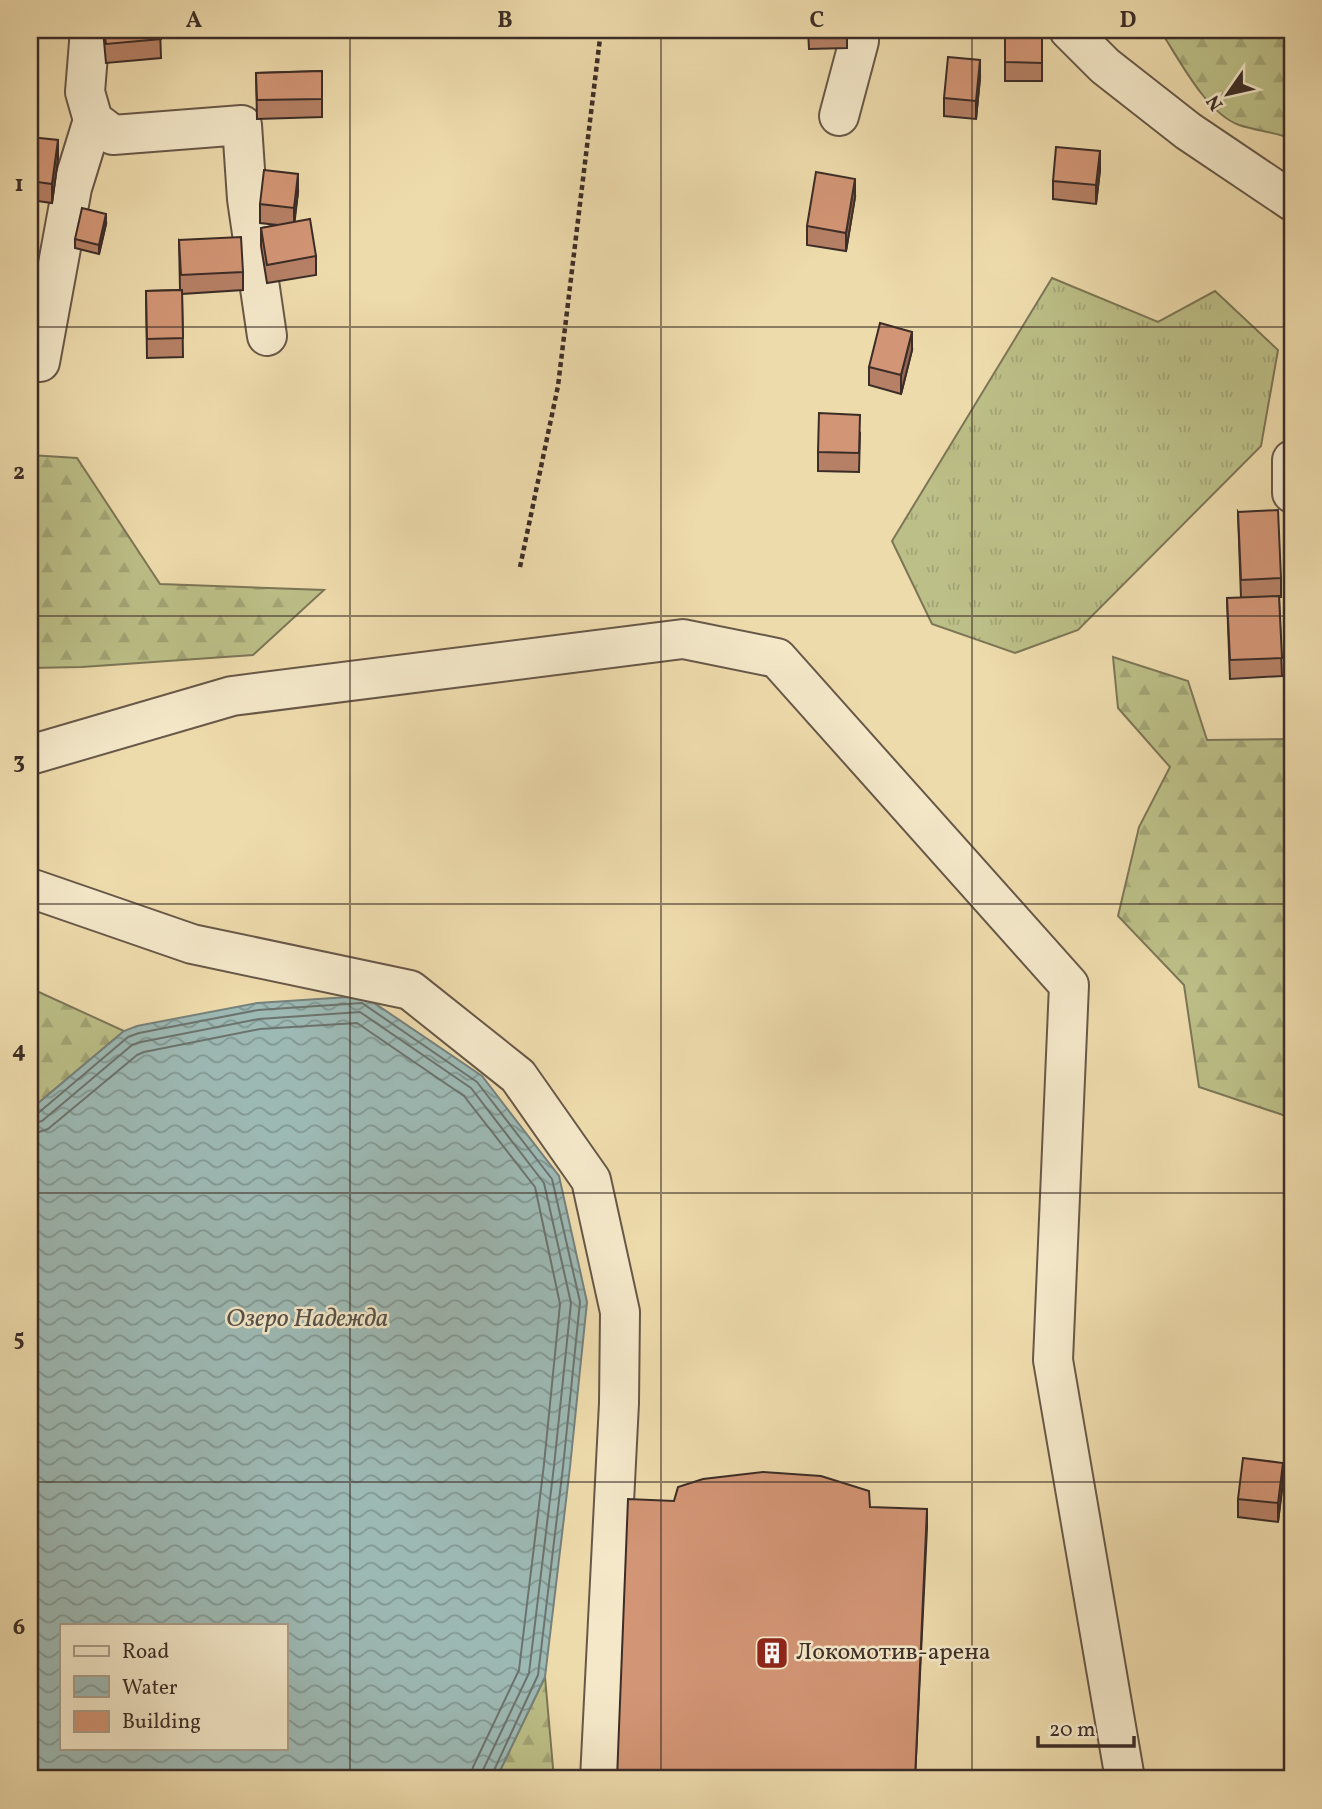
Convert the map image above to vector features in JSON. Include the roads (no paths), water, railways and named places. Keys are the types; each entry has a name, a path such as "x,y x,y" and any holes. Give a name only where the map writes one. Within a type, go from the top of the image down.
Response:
{"street":[{"path":"40,362 72,188 93,120 85,92 90,30"},
{"path":"839,116 859,41 859,30"},
{"path":"1069,30 1105,66 1188,131 1292,201"},
{"path":"93,120 113,135 242,125 247,199 267,336"},
{"path":"1292,460 1292,493"},
{"path":"30,755 232,696 683,639 777,658 1069,985 1053,1360 1125,1779"},
{"path":"30,888 192,944 410,990 518,1076 591,1180 620,1312 619,1403 600,1779"}],"water":[{"name":"Озеро Надежда","path":"364,996 482,1076 559,1176 587,1302 570,1467 545,1677 496,1779 30,1779 30,1110 124,1031 137,1026 257,1003"}],"place":[{"name":"Локомотив-арена","path":"772,1653"}]}
